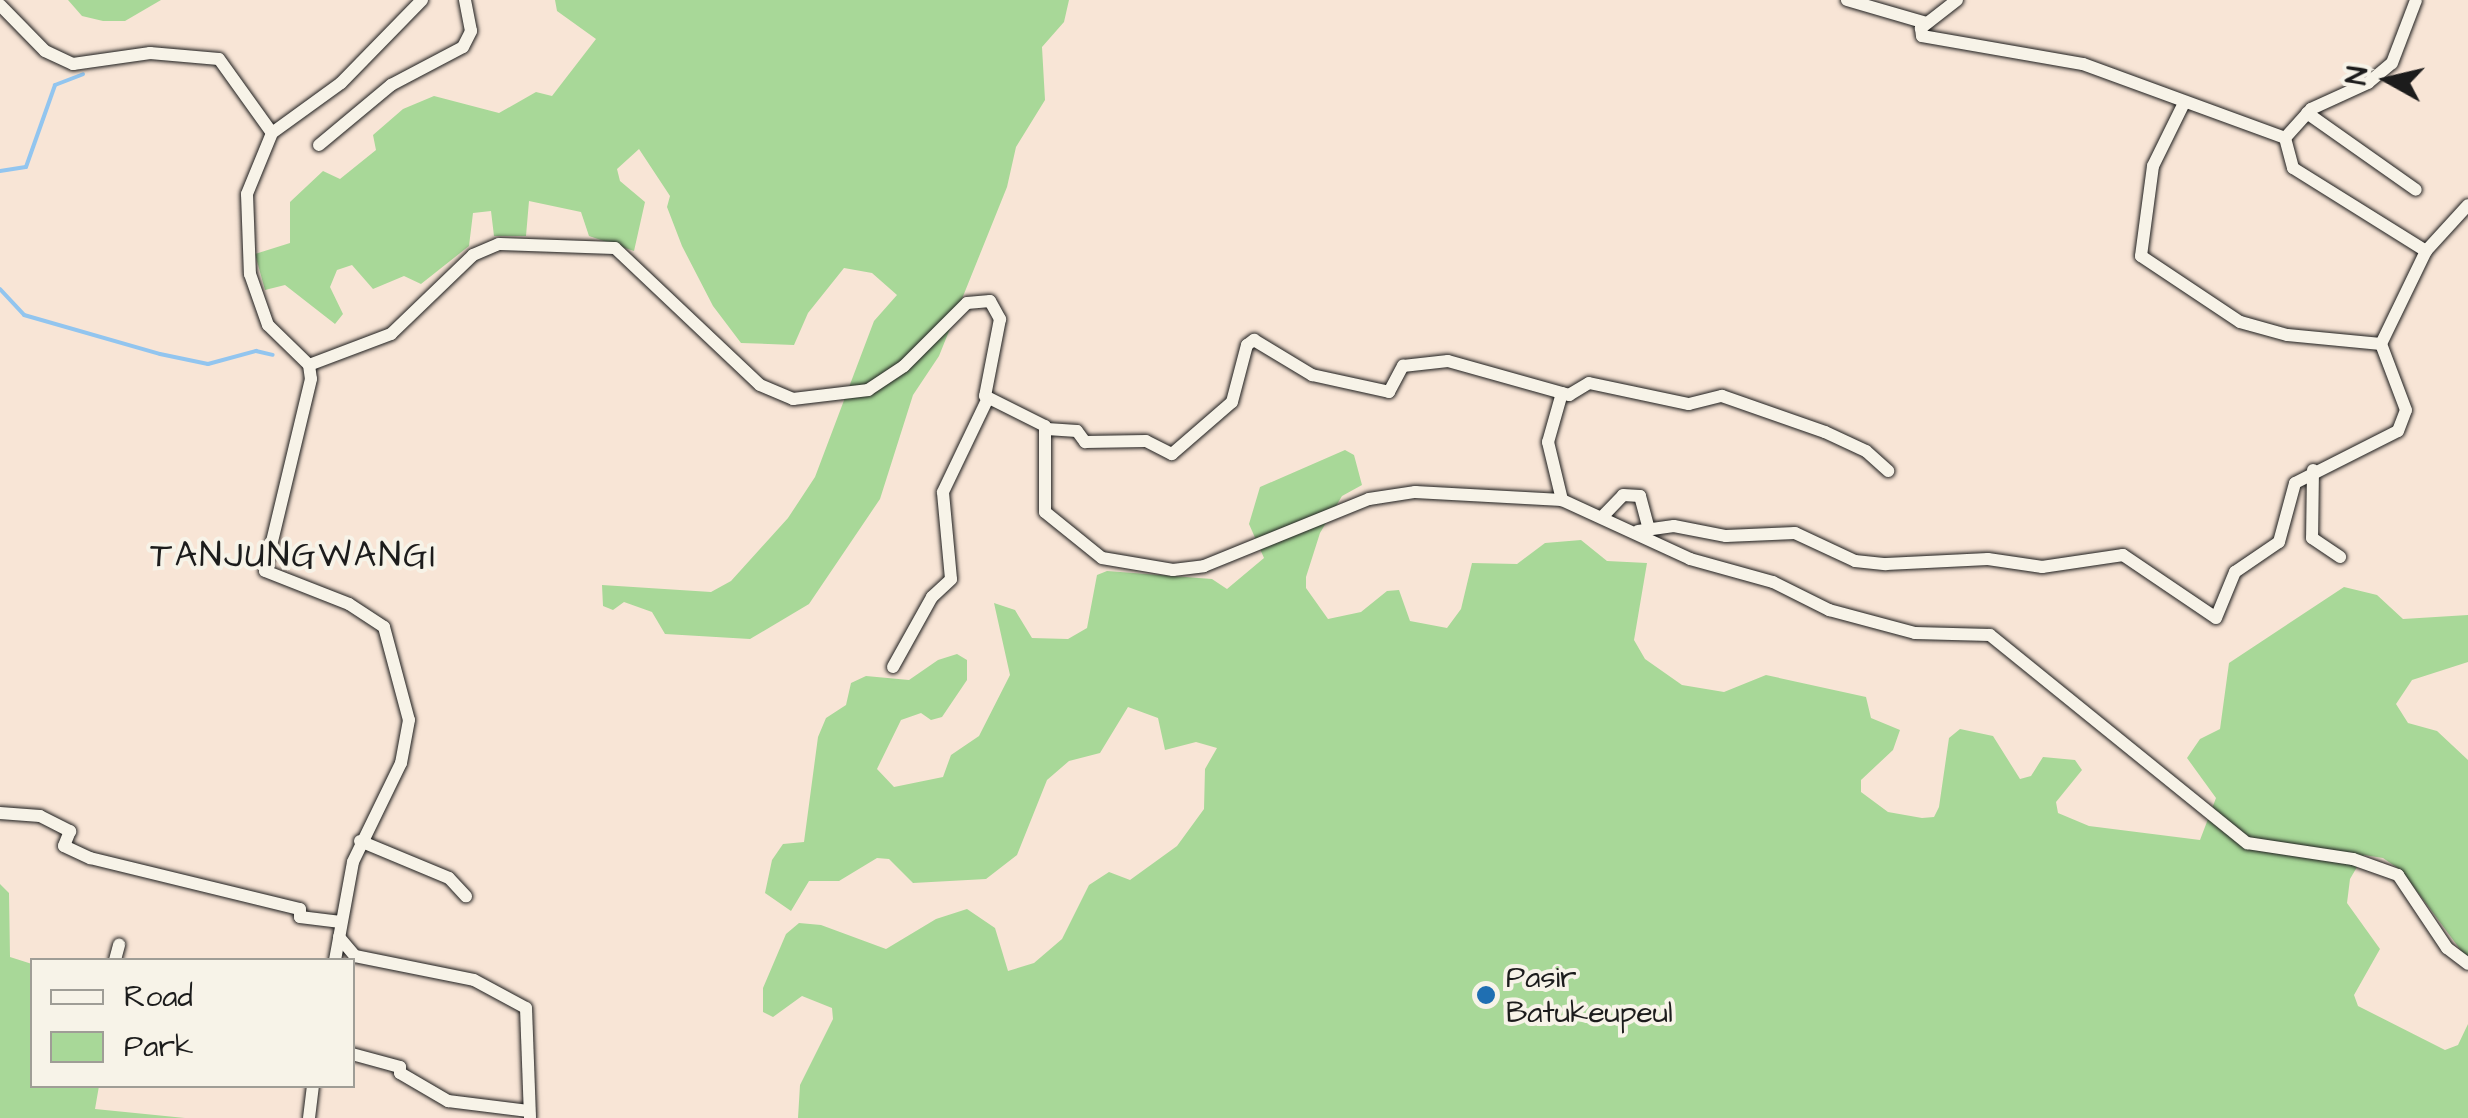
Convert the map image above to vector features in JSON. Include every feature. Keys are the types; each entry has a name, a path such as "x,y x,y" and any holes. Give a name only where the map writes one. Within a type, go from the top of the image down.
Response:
{"street":[{"path":"335,958 360,841 409,736 391,639 348,604 266,571 305,422 309,365 268,325 250,274 247,194 272,133 341,83 422,0"},
{"path":"319,145 391,84 463,47 471,31 465,0"},
{"path":"1847,0 1926,23"},
{"path":"1958,0 1926,23 1920,32 1926,38 2061,58 2183,106 2285,138"},
{"path":"2285,138 2306,113 2368,83 2392,63 2416,0"},
{"path":"0,5 45,51 73,64 150,53 219,60 258,105 272,133"},
{"path":"2183,106 2153,166 2144,260 2240,322 2286,334 2382,344"},
{"path":"2306,113 2416,190"},
{"path":"2285,138 2293,168 2426,251"},
{"path":"1643,530 1794,533 1855,561 1886,564 1988,559 2042,566 2123,556 2212,619 2235,572 2279,542 2290,491 2313,470 2404,425 2404,405 2382,344 2426,251 2468,205"},
{"path":"309,365 391,334 473,256 499,244 616,248 760,385 793,399 868,390 904,366 966,302 990,301 1000,320 987,400 943,492 951,580 932,596 893,667"},
{"path":"987,400 1047,428 1077,432 1085,442 1146,440 1172,454 1232,402 1254,340 1312,375 1388,392 1403,366 1448,361 1574,396 1589,384 1689,404 1722,396 1825,432 1866,451 1888,471"},
{"path":"1562,393 1548,442 1562,500"},
{"path":"1047,428 1045,512 1102,558 1156,567 1204,566 1380,497 1415,492 1562,500 1643,530 1690,559 1773,582 1829,610 1916,634 1990,635 2247,844 2353,859 2398,875 2447,948 2468,964"},
{"path":"2313,470 2312,538 2340,556"},
{"path":"1603,516 1622,495 1640,496 1643,530"},
{"path":"0,813 40,816 70,831 64,846 90,858 300,909 300,917 342,922"},
{"path":"360,841 449,878 466,896"},
{"path":"339,938 355,956 474,980 526,1008 529,1114 448,1102 400,1073 400,1066 355,1055"},
{"path":"116,958 120,945"},
{"path":"309,1118 313,1088"}],"green space":[{"path":"68,0 161,0 125,21 103,21 82,16"},
{"path":"555,0 1069,0 1064,22 1042,47 1045,100 1016,147 1007,187 939,356 913,395 880,499 809,604 750,639 665,634 652,612 624,602 613,610 603,606 602,585 711,592 731,581 788,518 815,477 874,321 897,295 872,273 844,268 808,313 794,345 741,343 713,306 682,246 667,207 670,196 639,149 617,169 620,181 645,202 634,251 589,236 581,212 529,201 526,236 494,236 491,211 473,213 469,246 421,284 404,276 373,289 352,265 337,270 330,287 343,314 335,324 285,285 265,290 255,254 290,243 290,202 323,171 340,179 376,150 373,135 403,109 434,96 499,113 536,92 552,96 596,39 557,11"},
{"path":"1345,450 1354,455 1362,485 1342,496 1320,533 1306,577 1306,588 1328,619 1361,612 1387,591 1399,590 1410,621 1447,628 1461,609 1472,563 1517,564 1545,543 1581,540 1607,561 1647,563 1634,640 1645,659 1682,685 1724,692 1766,675 1866,697 1871,718 1900,730 1893,750 1861,780 1861,792 1888,812 1922,818 1934,817 1939,807 1949,738 1960,729 1993,736 2020,779 2031,776 2043,757 2075,760 2082,770 2056,802 2058,813 2089,826 2200,840 2216,798 2187,758 2200,739 2220,729 2229,663 2344,587 2377,595 2403,619 2468,615 2468,662 2412,680 2396,704 2408,723 2437,731 2468,760 2468,960 2402,871 2383,858 2364,855 2350,879 2347,903 2380,949 2354,995 2358,1006 2445,1050 2458,1045 2468,1024 2468,1118 798,1118 800,1085 833,1019 832,1008 802,996 773,1017 763,1012 763,988 786,934 799,923 821,925 886,949 936,919 967,909 995,928 1008,971 1034,963 1062,939 1089,885 1109,872 1130,880 1177,846 1204,809 1205,769 1217,748 1196,742 1165,750 1158,718 1128,707 1100,753 1069,761 1047,780 1017,855 986,879 913,883 889,859 877,858 839,881 809,881 791,911 765,893 772,860 783,844 804,842 818,737 826,718 846,705 851,683 866,676 909,680 938,660 957,654 967,660 967,680 942,717 931,720 921,713 901,720 877,769 894,787 943,777 951,755 979,736 1010,675 994,603 1015,610 1032,638 1068,639 1087,628 1097,575 1107,571 1212,579 1227,589 1264,558 1249,524 1260,487"},
{"path":"0,884 9,893 10,957 30,963 30,1088 99,1088 95,1109 185,1118 0,1118"}],"waterway":[{"path":"0,171 26,167 55,85 83,74"},
{"path":"0,289 24,315 160,354 208,364 256,351 273,355"}],"place":[{"name":"Pasir Batukeupeul","path":"1486,995"}],"district":[{"name":"TANJUNGWANGI","path":"294,556"}]}
